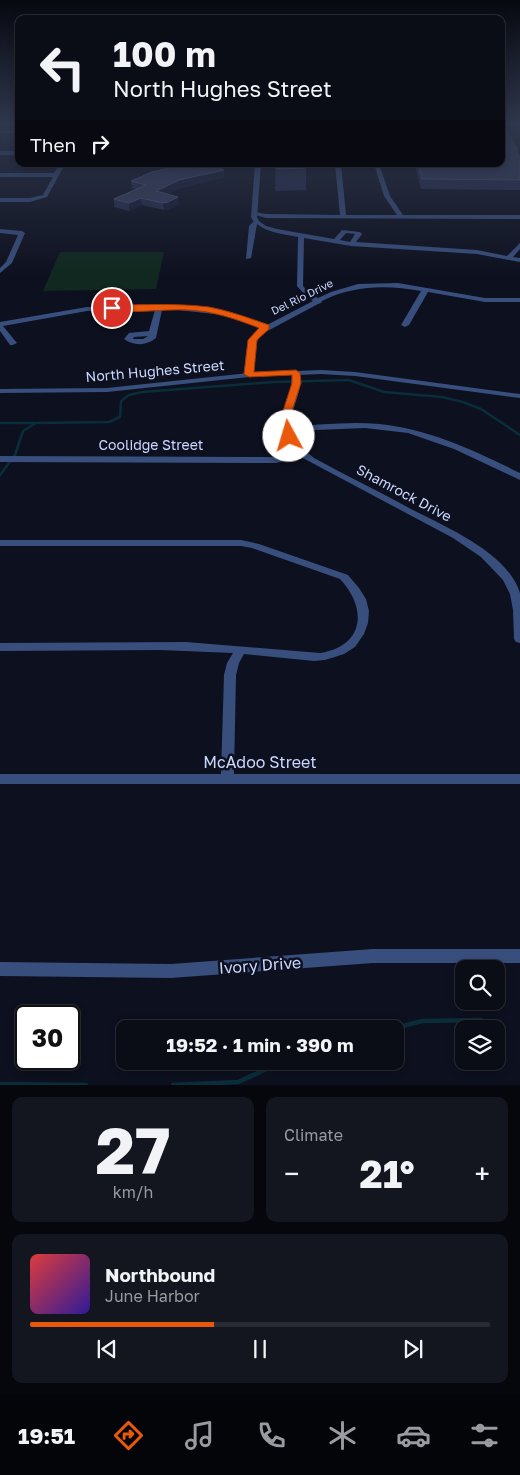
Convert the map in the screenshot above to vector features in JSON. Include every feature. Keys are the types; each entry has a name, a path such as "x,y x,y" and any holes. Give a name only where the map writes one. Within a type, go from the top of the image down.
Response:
{"street":[{"path":"0,200 30,200 42,197 48,192 56,176 35,176"},
{"path":"248,258 255,217 257,176"},
{"path":"339,176 343,217"},
{"path":"381,176 388,196 401,217"},
{"path":"255,217 520,217"},
{"path":"255,217 270,229 335,242 477,252 520,260"},
{"path":"0,231 22,233 9,263 1,270"},
{"path":"335,242 346,231 356,232 359,234 351,244"},
{"path":"301,236 300,286 307,294 319,302"},
{"path":"508,258 520,245"},
{"name":"Del Rio Drive","path":"249,374 252,340 257,333 341,290 368,285 398,285 494,301 520,300"},
{"path":"405,325 426,289"},
{"path":"152,333 159,308"},
{"path":"13,343 0,325 87,309 187,308 216,311 266,327"},
{"name":"North Hughes Street","path":"0,391 107,390 249,374 296,378 348,374 520,396"},
{"path":"296,378 285,417 291,441 301,453"},
{"path":"288,429 365,426 412,431 439,439 520,477"},
{"name":"Coolidge Street","path":"0,459 276,460 294,457 301,453"},
{"name":"Shamrock Drive","path":"301,453 459,538 484,554 503,574 515,594 520,612 520,639"},
{"path":"0,542 248,544 344,577 356,588 362,613 362,628 358,638 350,647 324,656 184,647 0,647"},
{"path":"227,778 230,675 233,663 240,650"},
{"name":"McAdoo Street","path":"0,780 227,778 520,779"},
{"name":"Ivory Drive","path":"0,969 171,971 373,956 520,956"}],"green space":[{"path":"60,252 164,252 156,289 43,291"}],"building":[{"path":"144,176 199,176 179,180 156,191 178,197 168,202 163,203 141,198 129,203 114,199 146,185 131,181"},
{"path":"421,176 520,176 520,180 422,179"}],"waterway":[{"path":"0,475 15,455 23,431 36,423 109,422 120,417 121,401 129,395 142,392 274,382 349,380 384,392 442,397 463,402 481,409 520,435"},
{"path":"0,423 34,423"},
{"path":"404,1026 422,1021 455,1020"},
{"path":"173,1085 238,1082 264,1070"},
{"path":"0,1084 86,1085"}],"route":[{"path":"112,308 187,308 210,310 232,315 266,327 257,333 252,340 249,374 296,373 296,383 285,417 289,436"}]}
